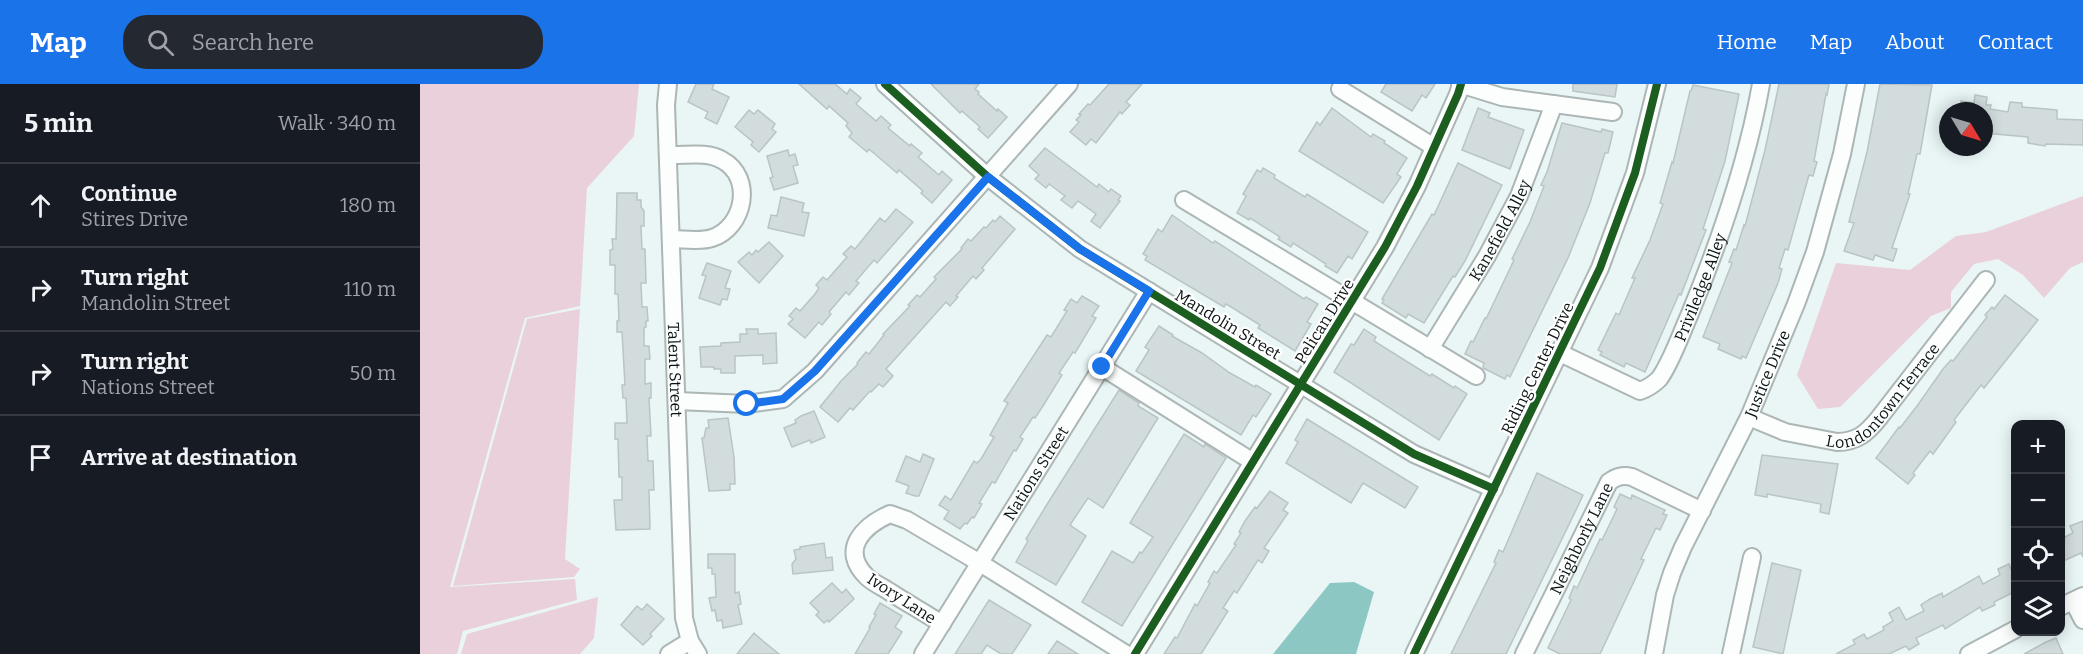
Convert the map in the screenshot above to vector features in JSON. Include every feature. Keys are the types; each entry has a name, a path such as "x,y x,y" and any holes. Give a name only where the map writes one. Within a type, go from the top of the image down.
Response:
{"street":[{"name":"Talent Street","path":"668,84 666,105 684,618 694,648"},
{"name":"Mandolin Street","path":"885,84 988,177 1080,249 1414,454 1494,489"},
{"path":"677,401 747,404 783,399 815,371 1069,84"},
{"path":"1460,84 1502,97 1613,112"},
{"name":"Pelican Drive","path":"1134,654 1385,247 1417,186 1460,84"},
{"name":"Riding Center Drive","path":"1414,654 1600,268 1635,173 1657,84"},
{"name":"Priviledge Alley","path":"1560,353 1640,391 1650,387 1660,377 1680,336 1722,232 1748,145 1761,84"},
{"name":"Justice Drive","path":"1654,654 1665,596 1672,573 1749,417 1815,252 1842,154 1856,84"},
{"path":"1340,89 1434,147"},
{"name":"Kanefield Alley","path":"1430,349 1487,256 1519,196 1554,104"},
{"path":"668,155 709,155 723,160 735,170 743,199 738,214 727,228 712,238 671,239"},
{"path":"1184,200 1476,376"},
{"name":"Londontown Terrace","path":"1749,417 1785,432 1837,442 1845,442 1861,436 1879,418 1986,280"},
{"name":"Nations Street","path":"923,654 1149,291"},
{"path":"1102,367 1253,462"},
{"name":"Neighborly Lane","path":"1524,654 1609,482 1625,475 1632,477 1702,511"},
{"name":"Ivory Lane","path":"942,624 868,578 857,565 854,548 861,533 874,521 890,514 906,519 980,563"},
{"path":"1731,654 1752,557"},
{"path":"980,563 1126,654"},
{"path":"2072,602 2083,620"},
{"path":"1968,654 2011,632"},
{"path":"669,654 694,648"}],"shaded area":[{"path":"420,84 639,84 634,136 587,188 580,306 525,318 450,587 575,579 577,600 463,631 457,654 420,654"},
{"path":"2083,196 2083,262 2070,268 2044,298 2023,275 1998,259 1974,264 1951,292 1951,308 1931,316 1840,407 1818,409 1797,375 1836,263 1910,270 1956,236 1986,232"},
{"path":"580,309 565,559 580,569 574,577 453,586 527,319"},
{"path":"598,597 594,638 580,654 461,654 467,634"}],"water":[{"path":"1354,582 1374,592 1356,654 1273,654 1330,583"}],"building":[{"path":"696,84 714,84 712,89 729,97 717,124 705,118 708,112 688,102"},
{"path":"799,84 835,84 847,94 850,89 861,98 856,104 876,121 881,116 891,125 888,128 922,153 918,157 939,175 942,171 952,180 932,203 921,193 923,191 899,170 897,173 869,149 867,152 849,137 852,133 846,126 848,123 829,106 827,109"},
{"path":"931,84 979,84 975,89 979,92 978,94 1007,117 988,138 978,129 980,127 962,111 960,113"},
{"path":"1109,84 1142,84 1126,102 1130,105 1122,114 1120,112 1096,143 1091,139 1086,145 1070,132 1079,122 1076,120 1081,115 1079,114"},
{"path":"1386,84 1435,84 1426,98 1422,95 1412,111 1381,92"},
{"path":"1573,84 1617,84 1615,97 1573,91"},
{"path":"1779,84 1829,84 1813,176 1809,175 1788,250 1785,249 1779,268 1782,269 1778,283 1746,358 1742,356 1741,359 1718,349 1720,344 1703,337 1732,263 1729,262 1745,226"},
{"path":"1880,84 1932,85 1920,154 1917,154 1908,194 1910,194 1892,248 1897,249 1893,261 1875,255 1873,260 1844,251 1854,223 1849,222 1867,152"},
{"path":"1693,85 1739,94 1725,161 1703,229 1706,230 1681,295 1679,294 1645,372 1626,363 1624,367 1600,355 1602,352 1598,350 1616,313 1619,315 1663,204 1660,203"},
{"path":"1975,95 1987,97 1986,102 1974,102"},
{"path":"2010,102 2022,103 2022,107 2057,110 2057,119 2083,120 2083,145 2046,144 2045,146 2028,143 2028,137 1993,134 1993,110 2008,112"},
{"path":"1332,108 1371,137 1373,134 1385,141 1384,143 1407,158 1397,174 1401,177 1383,203 1299,151 1317,122 1320,125"},
{"path":"1478,108 1490,113 1488,117 1524,130 1510,169 1462,150"},
{"path":"749,110 754,114 758,110 775,124 772,129 776,132 759,152 751,145 753,142 735,127"},
{"path":"1562,123 1601,132 1602,129 1613,132 1608,153 1605,153 1590,203 1568,258 1510,377 1507,375 1505,379 1483,368 1484,363 1465,354 1486,319 1530,222 1544,186 1541,185"},
{"path":"1045,148 1097,187 1099,184 1109,192 1111,189 1121,196 1118,200 1120,201 1100,228 1091,221 1096,214 1078,201 1072,208 1061,200 1065,196 1049,184 1046,188 1035,179 1039,175 1029,166"},
{"path":"788,150 789,156 795,154 798,165 793,166 798,183 774,190 767,156"},
{"path":"1458,163 1502,185 1465,261 1424,323 1408,314 1406,318 1382,303 1384,300 1382,299 1432,214 1434,215"},
{"path":"1263,168 1275,175 1274,178 1305,197 1307,194 1368,232 1352,259 1348,256 1337,273 1293,243 1291,247 1278,239 1280,237 1250,218 1249,220 1237,213 1246,196 1243,194 1257,170 1261,172"},
{"path":"617,193 637,193 637,200 641,200 641,207 644,211 644,226 641,226 642,249 645,249 646,283 641,283 642,307 647,307 648,321 644,328 644,346 649,346 650,359 645,359 645,384 651,383 651,398 649,398 651,436 647,436 648,461 653,461 654,490 649,490 650,529 616,530 614,500 622,500 622,477 619,477 618,439 615,439 615,423 627,423 626,398 623,398 622,385 625,385 622,332 617,332 617,321 619,321 618,294 615,294 615,265 610,265 612,239 616,239"},
{"path":"781,197 804,203 802,212 809,213 804,236 768,228 771,215 777,216"},
{"path":"896,209 913,222 877,263 874,260 856,281 859,283 849,295 846,292 829,312 831,314 822,325 819,322 805,338 788,324 793,319 789,316 796,308 800,311 819,288 816,285 823,277 827,280 847,257 843,254 851,246 855,249 880,218 885,222"},
{"path":"1172,215 1304,299 1306,297 1318,304 1307,322 1311,324 1295,351 1258,328 1260,325 1228,305 1224,307 1145,260 1147,256 1143,254 1158,229 1162,232"},
{"path":"1000,216 1015,229 982,268 984,270 976,279 973,276 950,306 946,302 886,369 893,376 883,387 879,384 870,391 853,410 850,408 838,422 820,407 866,352 869,354 917,295 920,297 936,279 934,277 962,249 968,239 971,241 984,227 986,228 993,220 995,222"},
{"path":"769,242 783,256 759,283 738,262 749,252 752,255 756,250 758,252"},
{"path":"707,263 731,271 725,288 730,289 727,300 722,299 720,305 699,298 706,276 702,275"},
{"path":"2005,295 2038,320 1984,388 1981,385 1954,420 1956,422 1933,454 1930,451 1913,473 1915,475 1908,484 1876,458 1943,369 1951,360 1953,361 1987,317 1985,315 1992,307 1994,309"},
{"path":"1082,296 1099,306 1092,316 1096,318 1075,353 1073,352 1059,373 1062,375 1043,406 1020,437 1023,439 1016,451 1014,450 995,483 992,482 979,503 982,504 974,518 972,517 960,529 944,519 949,511 939,505 945,496 951,500 974,461 977,463 981,459 994,437 990,435 1008,403 1004,401 1047,335 1051,337 1067,311 1064,310 1071,299 1077,303"},
{"path":"1159,326 1230,373 1271,394 1256,417 1253,415 1241,435 1136,371 1149,350 1145,347"},
{"path":"746,329 758,329 758,334 776,333 777,363 763,364 763,355 735,356 735,373 721,373 721,369 701,367 700,347 740,342 740,334 747,334"},
{"path":"1364,329 1376,337 1374,341 1430,376 1432,374 1467,394 1439,440 1334,372 1351,344 1354,345"},
{"path":"1119,390 1139,403 1138,406 1158,418 1103,508 1088,498 1070,525 1086,536 1056,585 1016,562 1028,541 1026,539"},
{"path":"814,411 825,437 792,447 784,428 796,423 795,420 801,416"},
{"path":"728,418 734,457 735,484 730,484 730,490 709,491 702,438 704,438 706,428 709,428 708,420"},
{"path":"1307,419 1418,487 1405,508 1363,483 1351,503 1286,463"},
{"path":"1184,434 1226,458 1122,626 1082,602 1112,551 1133,563 1153,537 1130,523"},
{"path":"923,454 934,459 919,496 915,496 906,493 909,486 896,481 906,456 920,462"},
{"path":"1762,455 1838,464 1829,514 1820,512 1821,504 1767,494 1767,497 1755,495"},
{"path":"1537,473 1583,495 1577,508 1506,654 1451,654 1496,563 1494,562 1499,550 1503,552"},
{"path":"1270,491 1288,503 1283,510 1288,513 1264,548 1269,551 1262,563 1258,560 1237,593 1234,591 1223,608 1228,611 1201,654 1164,654 1175,637 1177,638 1195,604 1197,606 1214,571 1217,573 1236,545 1234,544 1245,521"},
{"path":"1620,494 1631,499 1632,495 1665,510 1663,514 1667,515 1660,530 1656,528 1641,559 1644,560 1600,654 1560,654 1548,648 1571,600 1569,598 1574,586 1577,588 1617,509 1614,507"},
{"path":"2083,521 2083,557 2081,553 2065,560 2065,537 2073,533 2070,526"},
{"path":"824,543 826,558 832,557 833,570 793,574 792,564 796,559 794,550"},
{"path":"708,554 735,554 735,593 739,592 741,604 738,605 742,624 723,628 722,620 717,621 715,610 712,611 709,598 716,597 715,574 712,574 712,568 708,568"},
{"path":"1772,563 1801,570 1783,654 1753,647"},
{"path":"2009,564 2011,594 1994,602 1995,605 1982,611 1980,607 1945,629 1943,625 1916,638 1919,644 1909,650 1906,646 1889,654 1836,654 1855,644 1853,640 1864,634 1867,639 1884,630 1883,627 1893,621 1889,613 1899,607 1906,620 1924,611 1921,605 1930,599 1942,593 1943,597 1979,576 1983,584 2000,575 1998,569"},
{"path":"832,583 842,593 846,589 854,599 829,622 828,620 824,623 816,615 819,612 810,603"},
{"path":"989,600 1031,625 1012,654 1001,654 987,645 981,654 955,654"},
{"path":"880,603 902,616 895,627 902,632 888,654 855,654 870,628"},
{"path":"647,604 664,619 643,645 621,625 637,606 642,610"},
{"path":"754,633 763,641 779,654 737,654"},
{"path":"2056,638 2063,654 2024,654 2046,642"},
{"path":"1057,641 1078,654 1048,654"}],"cycle path":[{"path":"885,84 988,177 1080,249 1414,454 1494,489"},
{"path":"1135,654 1385,247 1417,186 1461,84"},
{"path":"1414,654 1600,268 1635,173 1657,84"}],"route":[{"path":"747,404 783,399 815,371 988,177 1080,249 1149,291 1102,367"}]}
